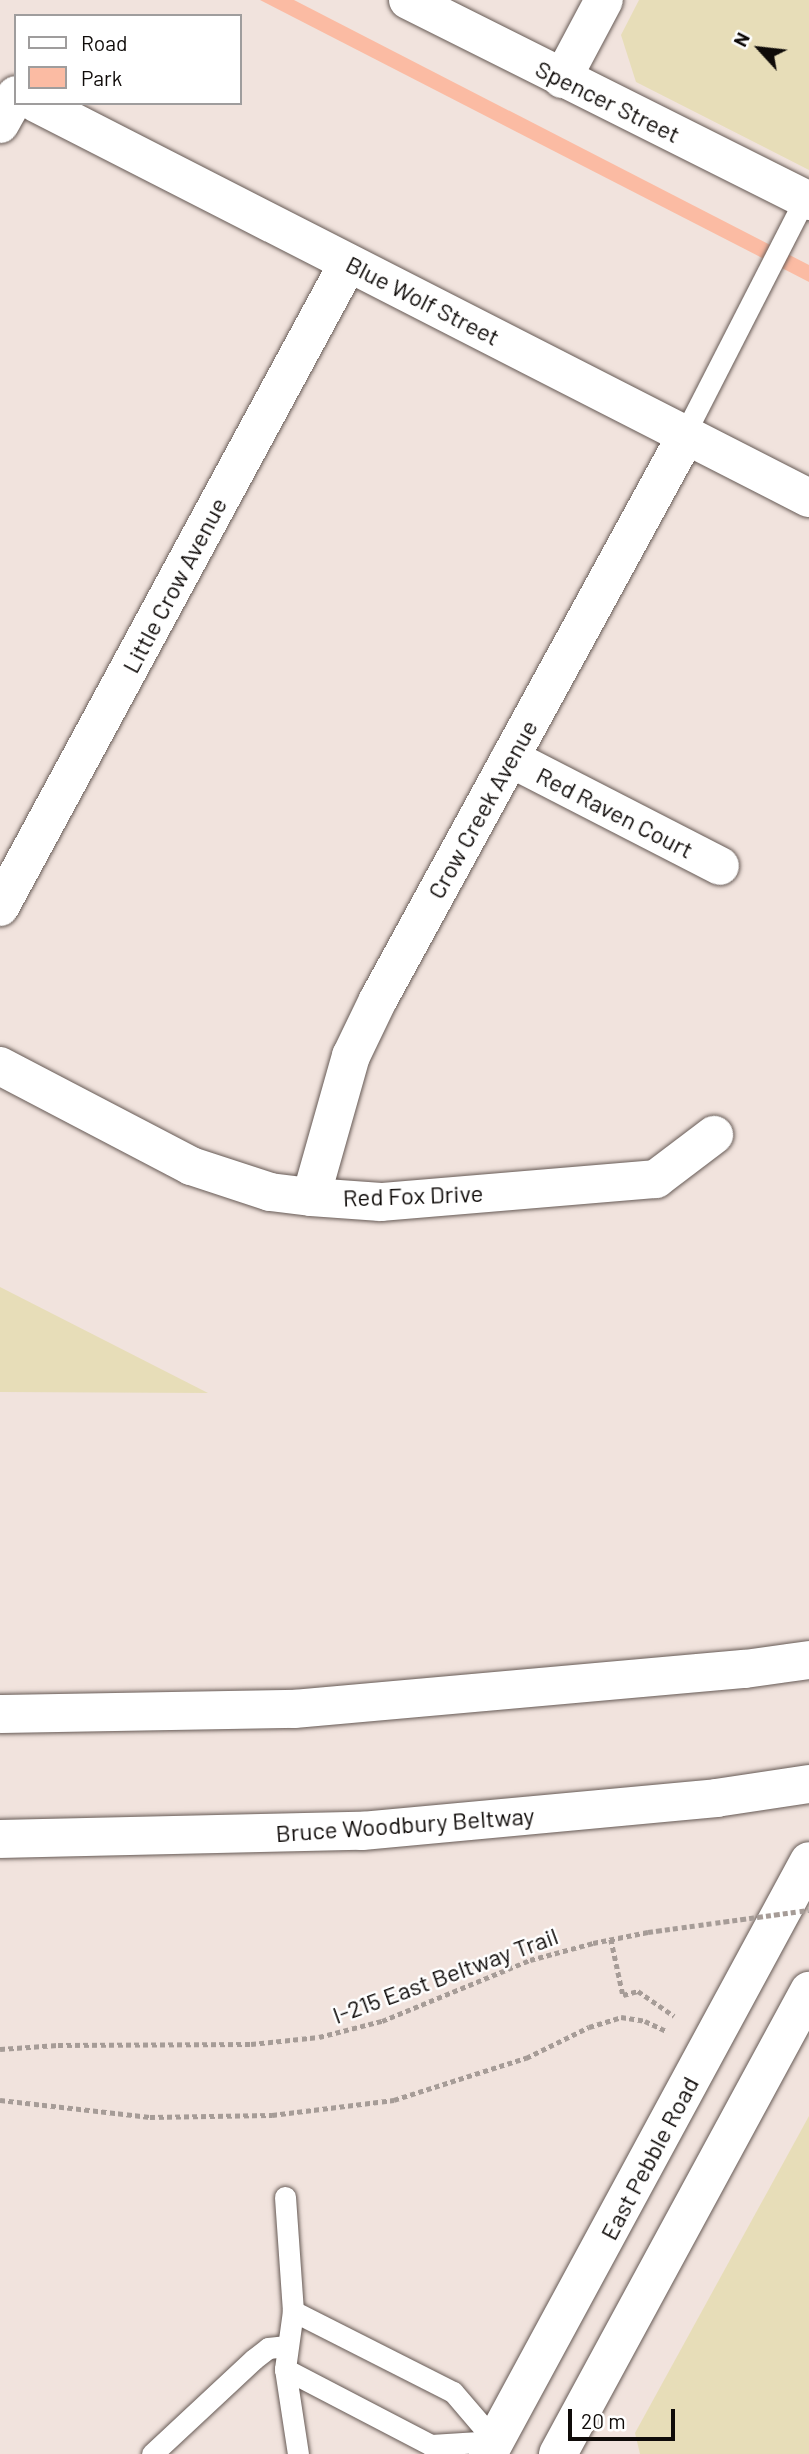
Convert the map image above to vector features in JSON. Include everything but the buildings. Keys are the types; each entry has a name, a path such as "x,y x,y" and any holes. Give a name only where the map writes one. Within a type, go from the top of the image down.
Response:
{"main road":[{"name":"Spencer Street","path":"408,0 807,200"},
{"path":"562,79 604,0"},
{"path":"0,124 14,98"},
{"name":"Blue Wolf Street","path":"40,105 809,498"},
{"name":"Little Crow Avenue","path":"0,907 348,263"},
{"name":"Crow Creek Avenue","path":"311,1197 351,1056 686,434"},
{"name":"Red Raven Court","path":"510,758 719,866"},
{"name":"Red Fox Drive","path":"0,1066 191,1166 270,1192 311,1197 381,1202 656,1179 714,1135"},
{"path":"0,1714 294,1709 745,1669 809,1660"},
{"name":"Bruce Woodbury Beltway","path":"0,1839 362,1831 716,1798 809,1784"},
{"name":"East Pebble Road","path":"501,2450 809,1861"},
{"path":"558,2454 809,1990"}],"lane":[{"name":"Crow Creek Avenue","path":"686,434 807,200"},
{"path":"285,2197 293,2311 285,2369 298,2454"},
{"path":"293,2311 453,2392 501,2450"},
{"path":"152,2454 254,2359 268,2348 287,2346"},
{"path":"285,2369 431,2445 501,2450"}],"path":[{"name":"I-215 East Beltway Trail","path":"0,2049 58,2045 251,2044 319,2037 382,2021 530,1960 611,1939 809,1910"},
{"path":"611,1939 623,1995 638,1991 674,2016"},
{"path":"0,2100 150,2117 272,2115 394,2100 526,2058 589,2027 621,2017 645,2021 666,2031"}],"green space":[{"path":"260,0 294,0 809,265 809,282"}],"sand":[{"path":"639,0 809,0 809,170 636,82 621,35"},
{"path":"0,1287 208,1393 0,1392"},
{"path":"809,2116 809,2454 640,2454 635,2433"}]}
